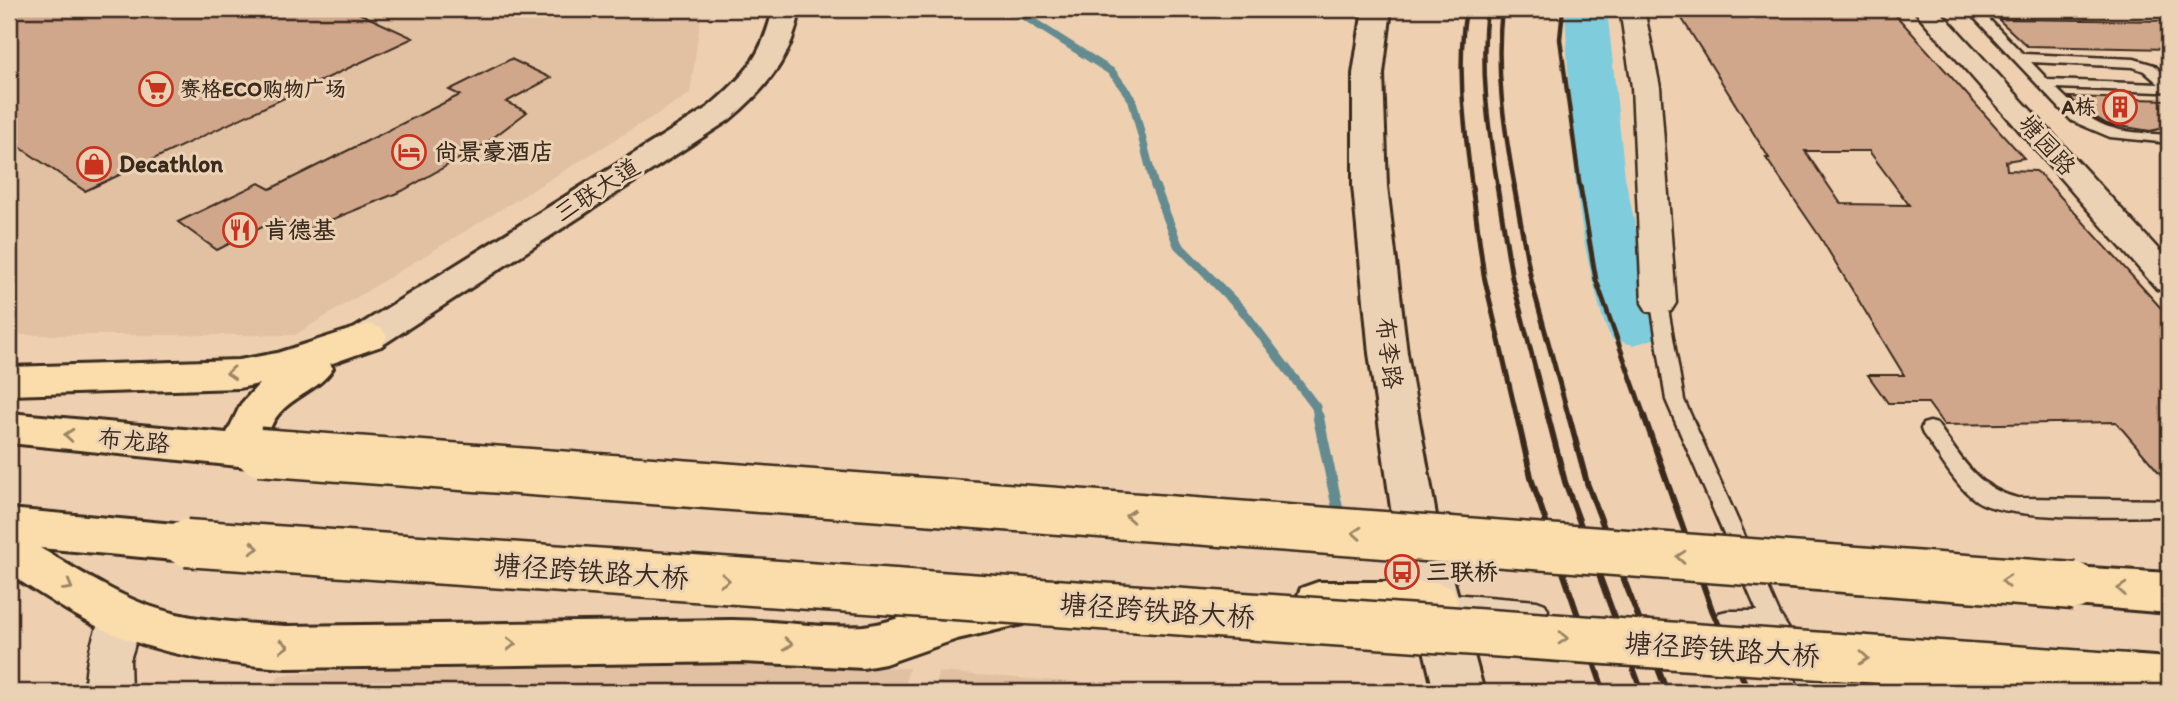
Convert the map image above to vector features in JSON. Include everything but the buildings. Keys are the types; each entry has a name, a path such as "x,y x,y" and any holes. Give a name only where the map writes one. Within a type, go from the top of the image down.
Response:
{"main road":[{"name":"三联大道","path":"368,337 718,114 737,99 766,67 781,37 786,9"},
{"name":"布李路","path":"1377,9 1368,74 1370,186 1399,435 1414,514 1458,692"},
{"path":"9,381 239,373 280,366 368,337"},
{"path":"368,337 305,372 265,401 249,424 246,439 259,452 2169,593"},
{"name":"布龙路","path":"9,428 259,452"},
{"name":"塘径跨铁路大桥","path":"9,527 186,543 2148,678"},
{"path":"9,552 122,616 160,630 201,639 286,647 742,641 840,647 885,643 957,619 993,611 1086,602 1435,602"}],"street":[{"path":"1633,9 1646,87 1659,303"},
{"name":"塘园路","path":"1924,9 2169,281"},
{"path":"108,692 108,660 122,616"}],"lane":[{"path":"1972,9 2077,118 2101,131 2126,137 2169,139"},
{"path":"2020,58 2134,63 2149,68 2166,83 2165,87 2159,88 2045,84"},
{"path":"1659,303 1675,400 1772,620 1817,692"},
{"path":"1930,429 1975,488 1987,497 2002,502 2017,506 2169,508"},
{"path":"1435,602 1536,610"},
{"path":"1727,620 1772,620"}],"shaded area":[{"path":"9,9 702,9 690,94 295,335 9,335"},
{"path":"559,658 909,668 904,692 272,692 279,675"},
{"path":"938,672 1210,692 935,692"}],"waterway":[{"path":"1013,9 1112,72 1132,99 1155,188"},
{"path":"1586,9 1600,177 1614,254 1633,325"},
{"path":"1155,186 1178,245 1243,311 1316,407 1318,418"},
{"path":"1318,416 1339,515"}],"railway":[{"path":"1466,9 1462,76 1472,188"},
{"path":"1487,9 1484,54 1486,98 1498,188"},
{"path":"1502,9 1502,98 1515,188"},
{"path":"1563,9 1560,39 1580,188"},
{"path":"1472,186 1484,276 1517,418"},
{"path":"1497,186 1512,278 1548,418"},
{"path":"1514,186 1531,280 1569,418"},
{"path":"1580,186 1596,280 1645,418"},
{"path":"1517,416 1532,481 1604,692"},
{"path":"1548,416 1565,482 1642,692"},
{"path":"1569,416 1587,483 1667,692"},
{"path":"1644,416 1712,610 1749,692"}],"place":[{"name":"赛格ECO购物广场","path":"156,89"},
{"name":"A栋","path":"2120,107"},
{"name":"尚景豪酒店","path":"409,152"},
{"name":"Decathlon","path":"94,164"},
{"name":"肯德基","path":"240,230"},
{"name":"三联桥","path":"1402,572"}]}
